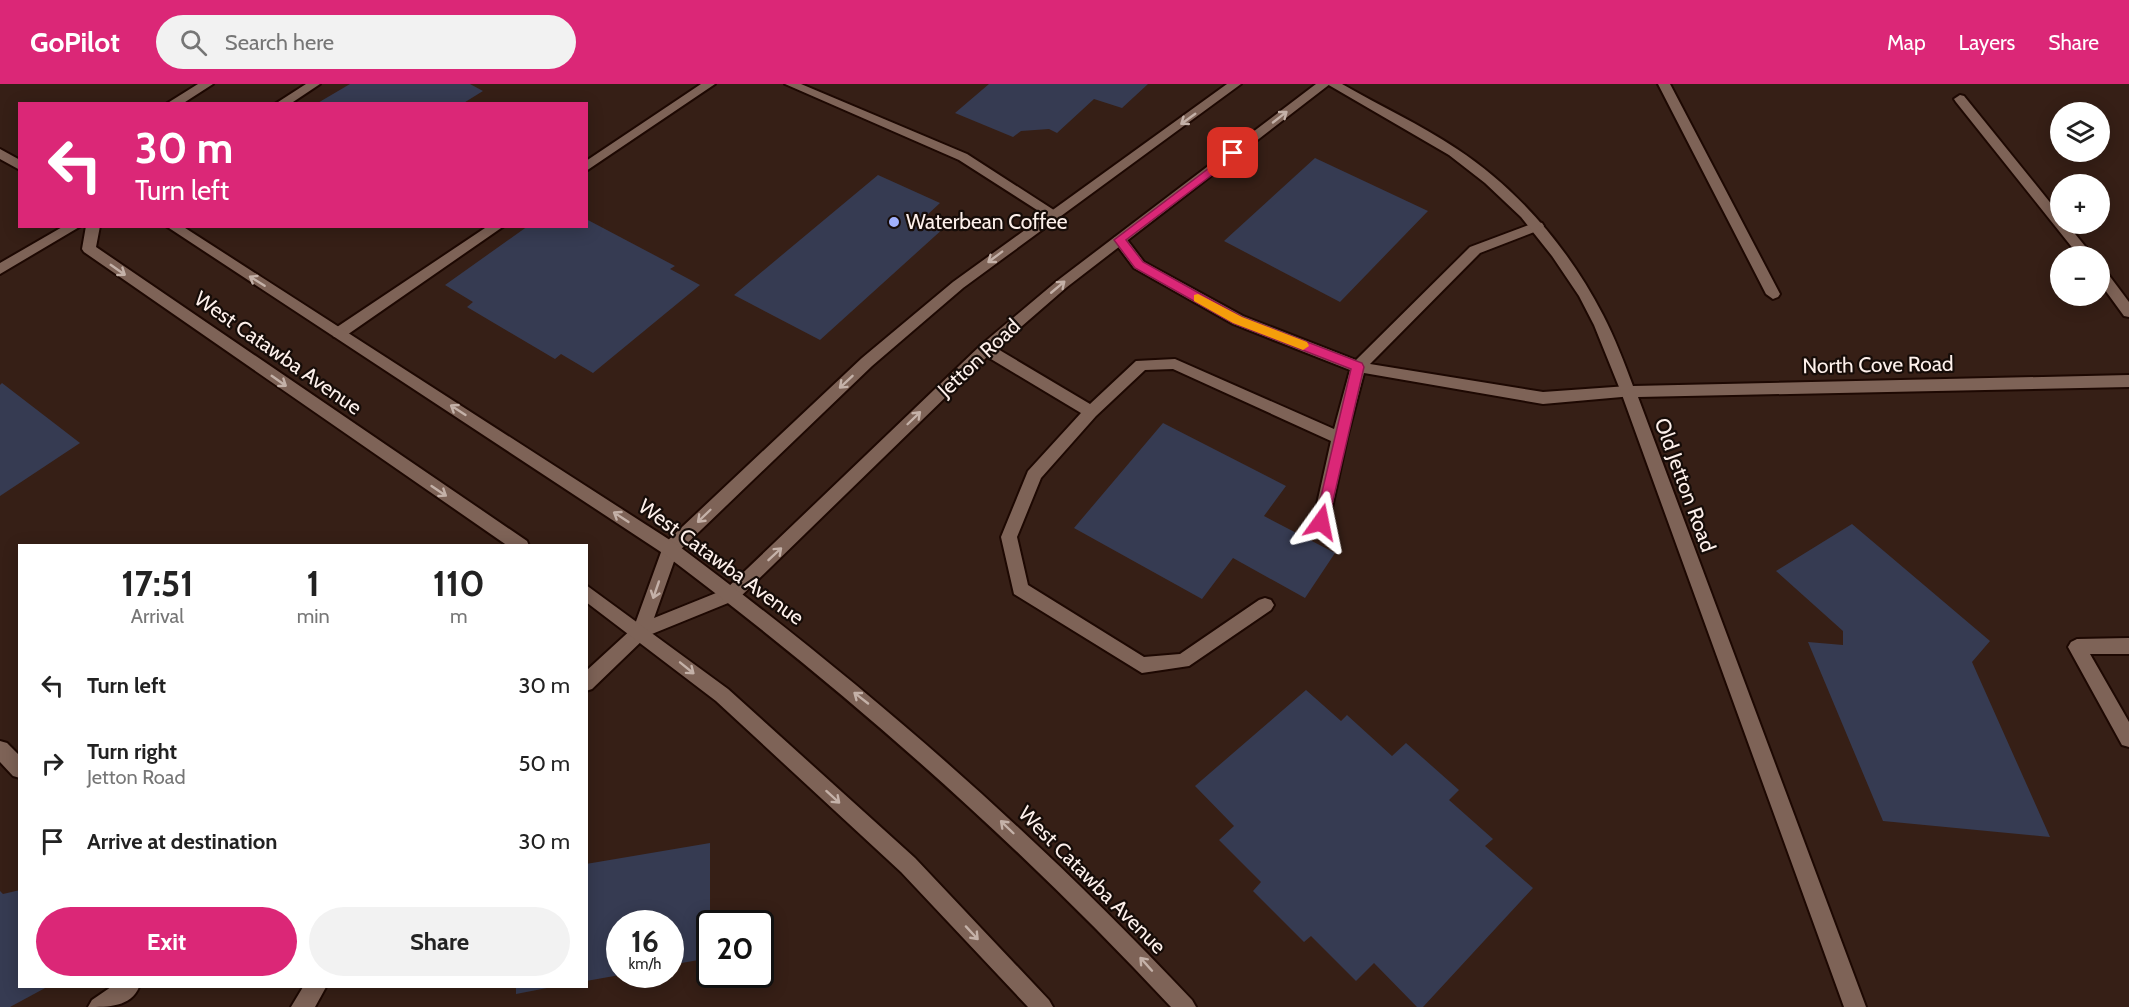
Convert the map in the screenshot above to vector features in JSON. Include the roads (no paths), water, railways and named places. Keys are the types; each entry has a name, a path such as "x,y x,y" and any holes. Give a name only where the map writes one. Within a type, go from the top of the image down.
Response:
{"street":[{"path":"176,102 207,84"},
{"path":"284,102 314,84"},
{"path":"588,166 709,84"},
{"path":"791,84 963,157 1053,214"},
{"name":"Jetton Road","path":"641,631 670,549 867,362 958,285 1235,84"},
{"name":"Jetton Road","path":"588,681 641,631 732,594 986,349 1062,284 1324,84"},
{"name":"Old Jetton Road","path":"1333,84 1420,132 1470,164 1537,226 1570,270 1597,318 1628,392 1855,1007"},
{"path":"1664,84 1773,294"},
{"path":"1960,99 2078,246"},
{"path":"0,153 18,165"},
{"path":"1321,522 1339,438 1358,367 1474,250 1537,226"},
{"path":"0,269 72,228"},
{"name":"West Catawba Avenue","path":"93,228 89,249 518,544"},
{"name":"West Catawba Avenue","path":"175,228 670,549 732,594 892,723 989,810 1140,957 1185,1007"},
{"path":"339,333 495,228"},
{"name":"North Cove Road","path":"1120,240 1139,265 1238,320 1358,367 1543,398 1628,392 2129,381"},
{"path":"2110,286 2129,312"},
{"path":"986,349 1091,412"},
{"path":"1265,605 1184,661 1142,665 1020,589 1009,537 1034,475 1091,412 1141,365 1175,364 1339,438"},
{"path":"588,593 641,631 722,695 909,865 1042,1007"},
{"path":"2129,646 2077,647 2129,739"},
{"path":"0,749 18,768"},
{"path":"99,1007 128,988"},
{"path":"302,1007 315,988"}],"place":[{"name":"Waterbean Coffee","path":"894,222"}]}
